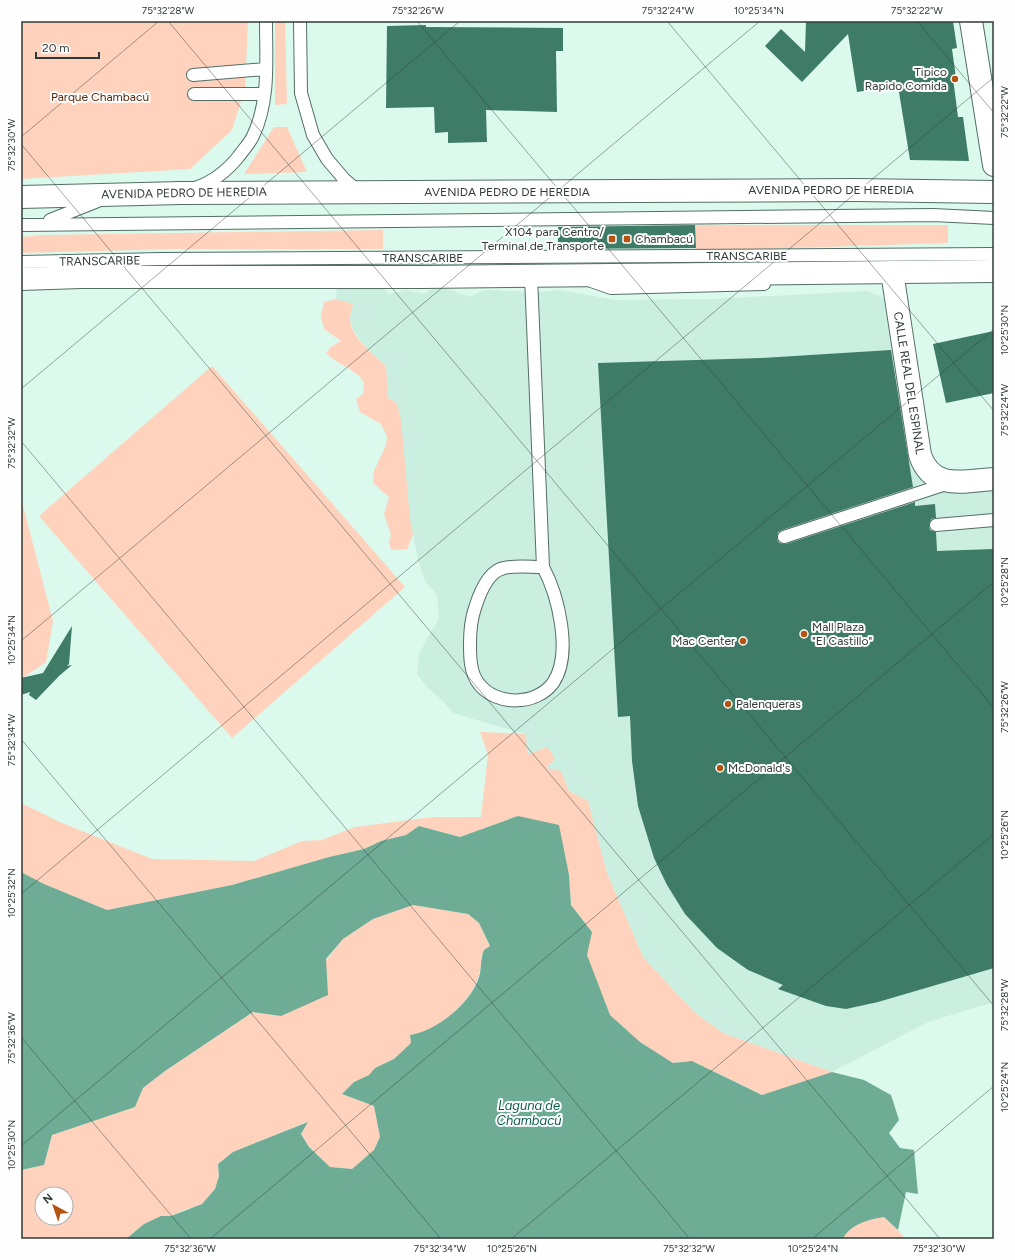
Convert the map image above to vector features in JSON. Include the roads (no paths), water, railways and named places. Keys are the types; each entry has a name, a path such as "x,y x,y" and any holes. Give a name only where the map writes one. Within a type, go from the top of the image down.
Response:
{"main road":[{"path":"971,21 994,165"},
{"name":"AVENIDA PEDRO DE HEREDIA","path":"21,197 181,193 359,192 915,190 994,192"},
{"path":"21,279 81,277 892,276 994,271"},
{"name":"CALLE REAL DEL ESPINAL","path":"892,276 923,466 940,480 950,482 994,479"}],"lane":[{"path":"181,193 205,184 229,169 253,137 262,110 264,94 266,68 266,21"},
{"path":"300,21 302,93 313,135 327,159 344,179 359,192"},
{"path":"193,75 266,68"},
{"path":"194,94 264,94"},
{"path":"43,223 114,194"},
{"path":"21,225 43,223 933,215 994,218"},
{"name":"TRANSCARIBE","path":"21,262 169,259 994,254"},
{"path":"531,276 543,567 552,585 562,630 560,671 552,684 530,699 514,701 502,700 487,693 478,684 472,672 470,654 473,613 480,594 496,571 503,568 543,567"},
{"path":"784,538 950,482"},
{"path":"936,525 994,520"}],"water":[{"name":"Laguna de Chambacú","path":"518,816 559,825 569,875 571,905 592,932 587,955 610,1015 640,1042 673,1063 692,1061 762,1095 832,1072 864,1080 891,1095 899,1120 889,1133 900,1148 914,1150 918,1194 906,1192 898,1230 884,1217 873,1219 855,1226 843,1239 126,1239 144,1224 161,1216 171,1216 202,1204 215,1189 219,1176 218,1164 233,1152 308,1122 301,1134 309,1147 330,1167 352,1169 374,1150 380,1137 374,1106 342,1094 354,1082 369,1075 375,1068 394,1059 411,1043 410,1035 431,1028 442,1022 461,1006 475,987 480,974 484,950 490,946 479,923 468,914 413,905 373,919 343,939 326,959 328,995 281,1016 253,1012 165,1071 143,1088 135,1107 52,1135 44,1165 21,1170 21,872 44,884 107,910 232,885 329,857 364,849 381,841 406,835 419,826 460,837"}],"place":[{"name":"Tipico Rapido Comida","path":"955,79"},
{"name":"X104 para Centro/ Terminal de Transporte","path":"612,239"},
{"name":"Chambacú","path":"627,239"},
{"name":"Mall Plaza \"El Castillo\"","path":"804,634"},
{"name":"Mac Center","path":"743,641"},
{"name":"Palenqueras","path":"728,704"},
{"name":"McDonald's","path":"720,768"}],"park label":[{"name":"Parque Chambacú","path":"100,97"}]}
